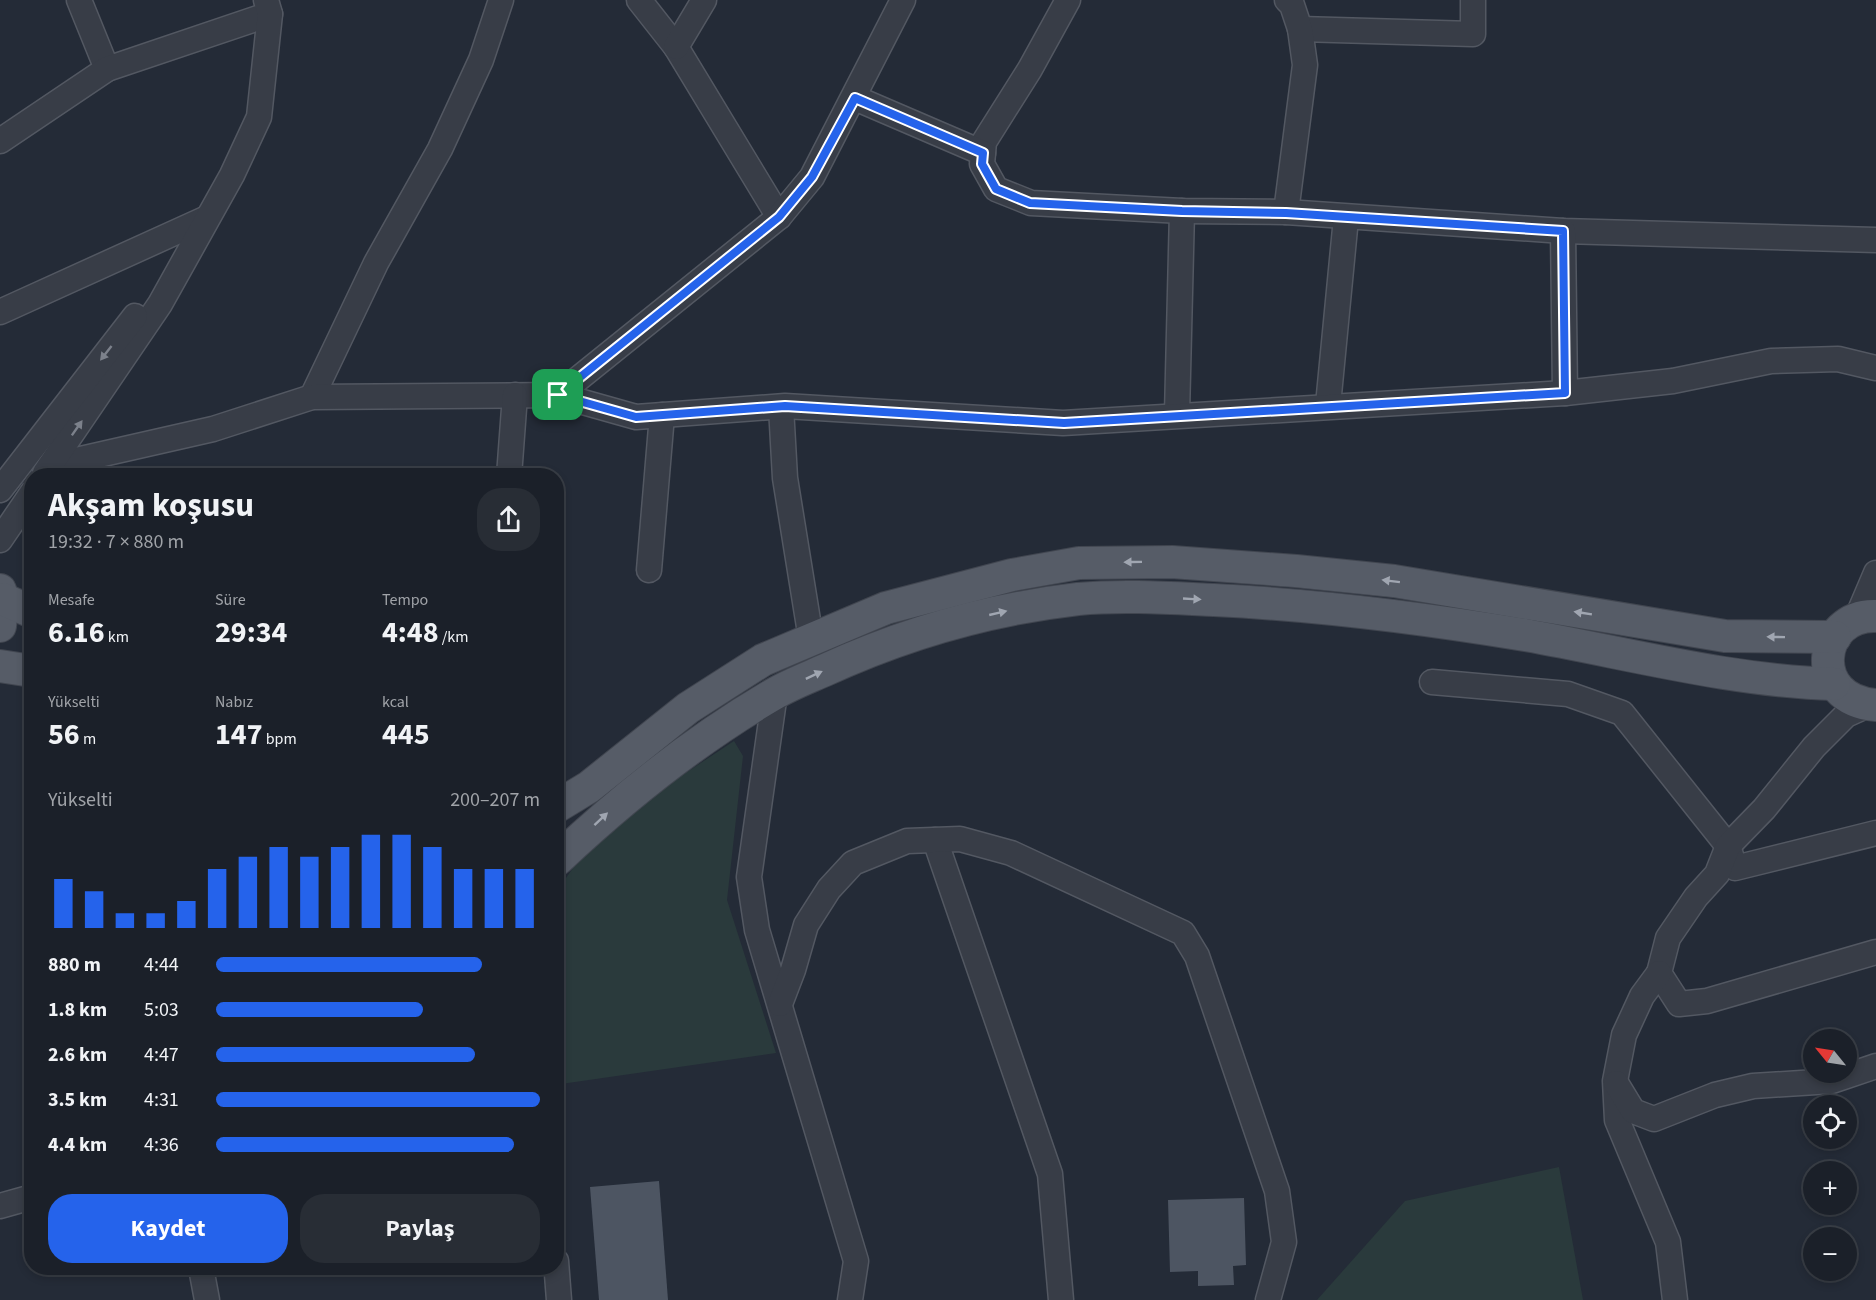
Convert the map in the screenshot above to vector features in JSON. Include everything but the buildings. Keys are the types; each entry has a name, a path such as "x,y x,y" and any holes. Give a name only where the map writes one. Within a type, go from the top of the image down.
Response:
{"main road":[{"path":"564,802 589,787 688,708 763,660 886,608 1012,575 1079,563 1172,562 1394,581 1725,636 1855,624"},
{"path":"564,848 618,803 704,740 776,693 845,661 922,632 1002,611 1080,599 1158,597 1305,604 1522,635 1855,697"},
{"path":"1,605 24,610"},
{"path":"1855,624 1828,660 1855,697"},
{"path":"0,666 24,670"}],"street":[{"path":"79,0 107,69"},
{"path":"312,397 376,263 440,149 481,60 501,0"},
{"path":"639,0 676,47 779,217"},
{"path":"676,47 704,0"},
{"path":"558,395 779,217 812,177 855,98 903,0"},
{"path":"1068,0 1030,69 984,142 982,164 996,189 1030,203 1182,211 1286,213 1563,231 1876,240"},
{"path":"1286,213 1305,65 1300,29 1292,5 1287,0"},
{"path":"1300,29 1473,34 1473,0"},
{"path":"0,141 107,69 268,7 259,117 232,175 160,304 49,468"},
{"path":"855,98 983,153"},
{"path":"1177,414 1182,211"},
{"path":"0,312 207,218"},
{"path":"1328,405 1346,218"},
{"path":"1563,231 1565,393"},
{"path":"0,490 194,240"},
{"path":"59,468 213,429 312,397 558,395 636,417 781,407 1064,423 1177,414 1565,393 1673,381 1771,361 1838,359 1876,368"},
{"path":"509,468 514,395"},
{"path":"781,407 785,478 811,639"},
{"path":"649,570 662,415"},
{"path":"0,540 24,506"},
{"path":"1855,624 1876,573"},
{"path":"1432,682 1568,694 1622,713 1728,846 1735,868 1746,868 1876,833"},
{"path":"776,693 749,877 757,930 855,1261 850,1300"},
{"path":"1675,1300 1668,1242 1617,1120 1615,1082 1624,1035 1642,996 1659,972 1668,938 1696,897 1717,874 1728,846 1764,809 1855,697"},
{"path":"780,1004 794,970 806,926 829,889 854,863 907,841 960,839 1011,853 1183,933 1197,956 1276,1191 1284,1242 1268,1300"},
{"path":"935,840 1050,1174 1060,1300"},
{"path":"1659,972 1679,1004 1707,1001 1876,952"},
{"path":"1615,1082 1633,1111 1654,1119 1715,1095 1753,1086 1832,1081 1876,1066"},
{"path":"0,1206 24,1199"},
{"path":"202,1275 207,1300"},
{"path":"557,1275 560,1300"}],"shaded area":[{"path":"734,741 743,756 727,900 776,1053 564,1084 564,883 566,878 589,845 681,776"},
{"path":"1559,1167 1583,1300 1317,1300 1405,1201"}],"route":[{"path":"855,98 983,153 982,164 996,189 1030,203 1182,211 1286,213 1563,231 1565,393 1177,414 1064,423 785,406 636,417 558,395 779,217 812,177 855,98"}]}
